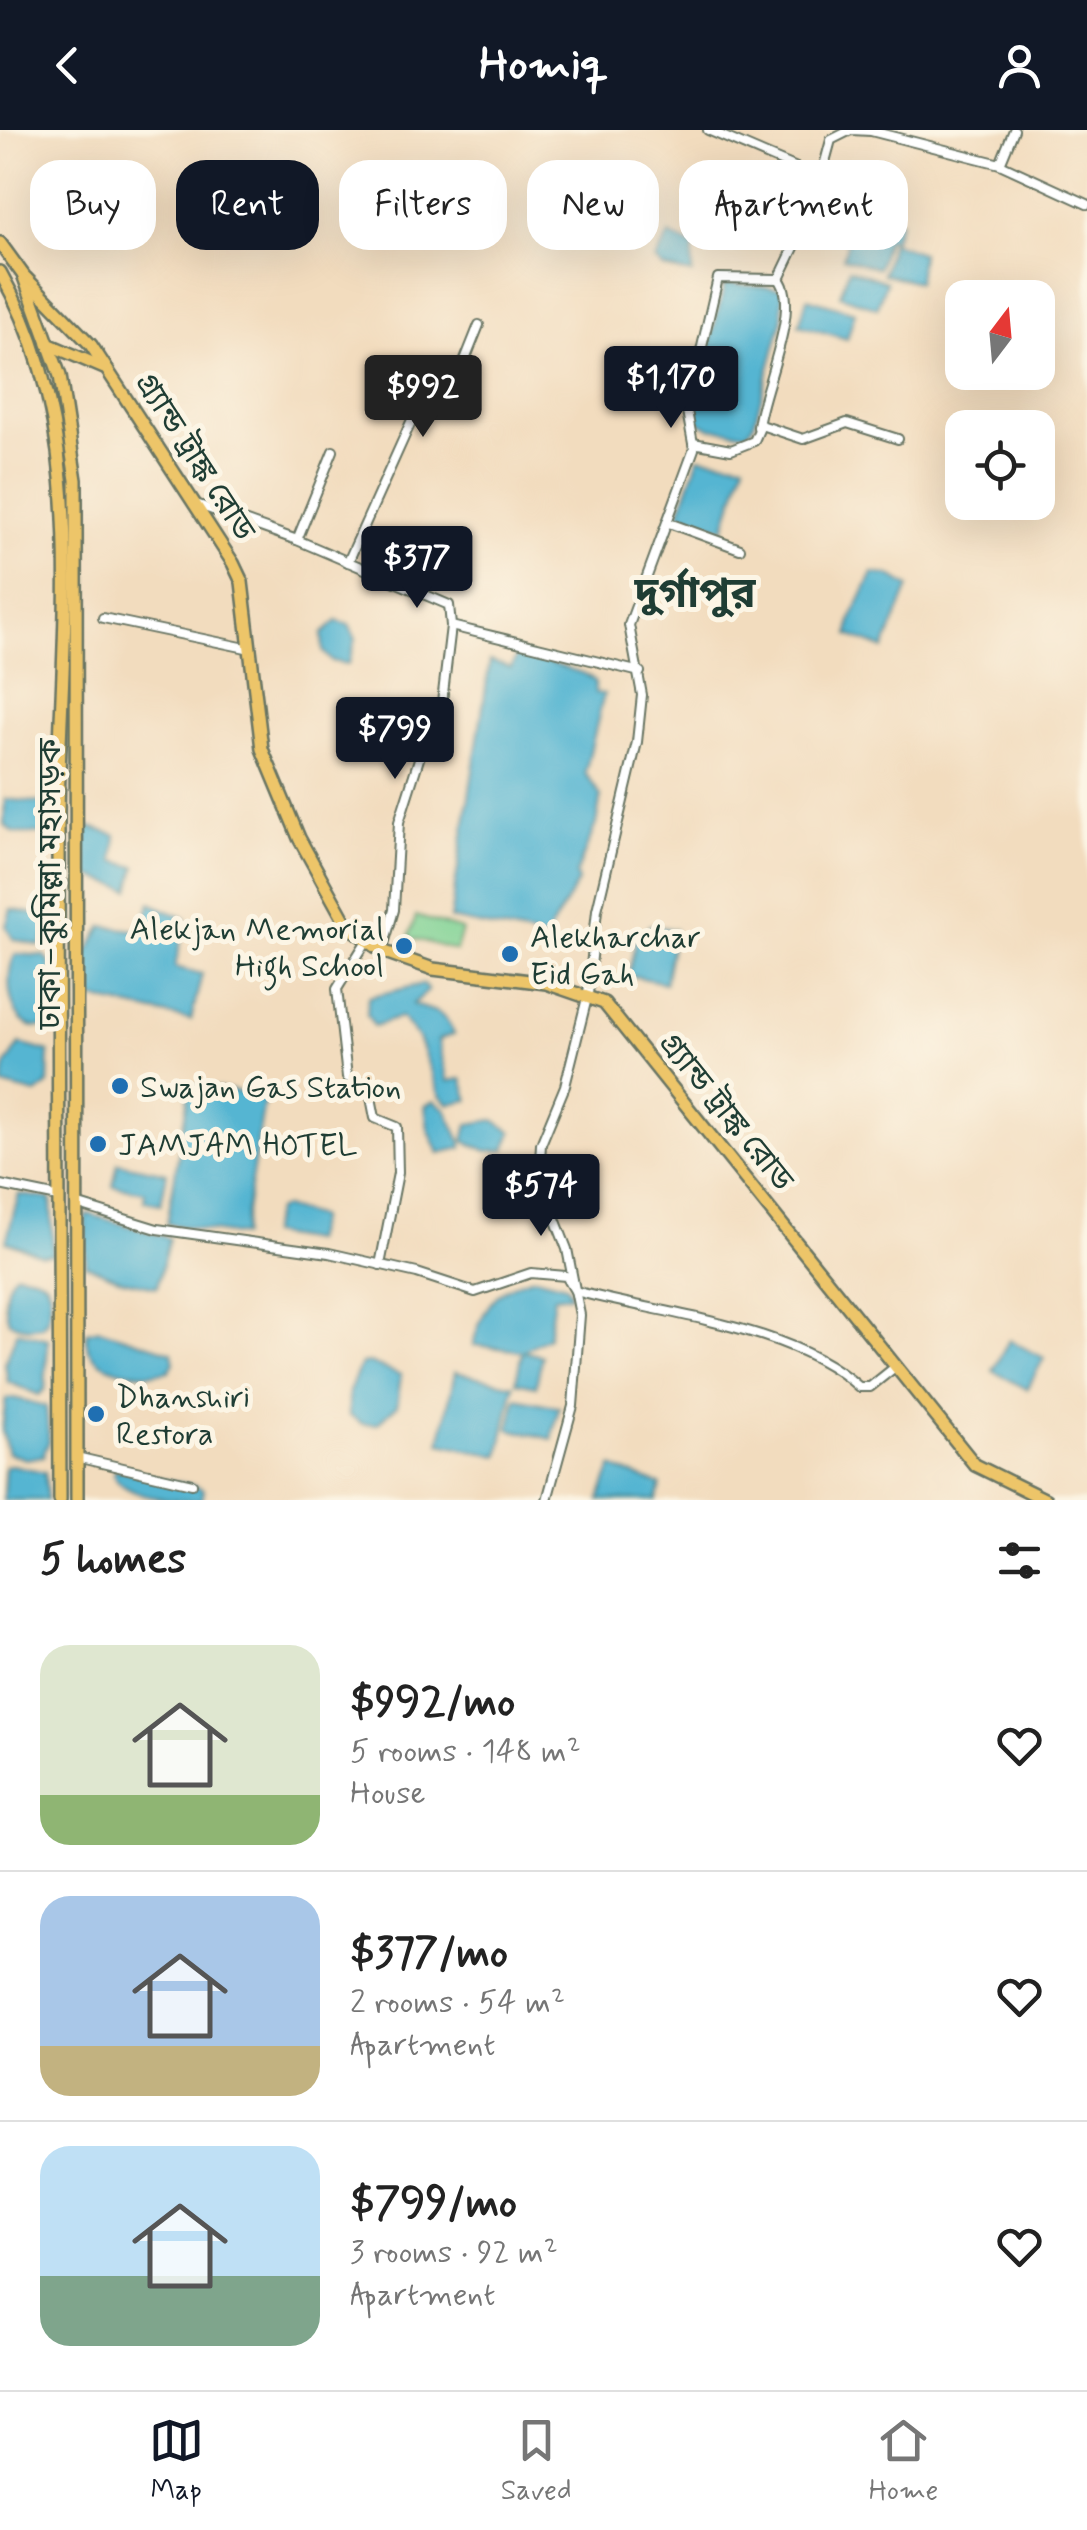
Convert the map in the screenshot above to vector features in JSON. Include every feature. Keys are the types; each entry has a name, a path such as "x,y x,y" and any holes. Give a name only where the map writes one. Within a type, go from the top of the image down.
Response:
{"highway":[{"name":"গ্র্যান্ড ট্রাঙ্ক রোড","path":"0,243 107,370 242,582 268,767 326,894 347,925 382,951 432,969 546,984 588,994 616,1017 975,1465 1046,1500"},
{"path":"0,272 33,341 52,405 64,489 58,1198 60,1500"},
{"name":"ঢাকা–কুমিল্লা মহাসড়ক","path":"24,276 50,345 65,400 76,480 76,1500"},
{"path":"23,318 36,313"},
{"name":"গ্র্যান্ড ট্রাঙ্ক রোড","path":"33,341 89,353"}],"street":[{"path":"708,130 778,160"},
{"path":"825,160 831,140 852,130 871,130 1000,164 1087,204"},
{"path":"1000,164 1014,130"},
{"path":"779,279 793,250"},
{"path":"547,1500 573,1406 580,1316 567,1250 540,1178 541,1144 565,1086 588,994 597,910 638,742 640,672 629,625 669,523 692,443 687,411 718,278 779,279 786,287 788,310 758,432"},
{"path":"348,562 433,373 460,370 479,325"},
{"path":"692,443 730,450 754,440 761,425 802,440 847,423 898,440"},
{"path":"297,540 333,451"},
{"path":"193,503 297,540 450,605 440,719 425,740 399,822 394,910 382,951"},
{"path":"669,523 740,549"},
{"path":"104,618 253,649"},
{"path":"451,626 640,672"},
{"path":"366,942 337,989 347,1077 369,1087 375,1118 397,1127 398,1174 380,1264"},
{"path":"0,1185 58,1198"},
{"path":"76,1204 157,1228 294,1246 380,1264 475,1292 531,1273 566,1276 576,1291 776,1338 837,1367 860,1388 870,1387 895,1367"},
{"path":"76,1457 192,1484"}],"green space":[{"path":"416,916 462,930 456,951 409,937"}],"water":[{"path":"669,235 679,240 679,250 693,250 692,274 664,268 655,260"},
{"path":"908,248 921,253 918,282 883,274 889,250"},
{"path":"846,250 884,250 878,268 843,258"},
{"path":"849,269 886,282 877,308 840,295"},
{"path":"725,283 783,289 782,322 754,423 747,433 710,428 692,417"},
{"path":"807,298 855,312 847,339 799,325"},
{"path":"699,457 745,463 724,529 679,514"},
{"path":"873,573 891,576 909,587 884,649 849,635 851,620"},
{"path":"337,621 349,625 356,639 348,664 331,661 323,651 322,634"},
{"path":"518,653 585,674 595,681 595,693 604,694 585,773 601,796 596,824 576,874 578,882 545,938 450,919 490,661 511,668"},
{"path":"5,799 44,803 50,814 42,834 14,833 4,825"},
{"path":"83,825 116,835 114,861 136,867 130,890 84,874"},
{"path":"150,903 186,919 175,967 202,974 191,1020 84,997 85,956 103,926 143,931"},
{"path":"11,909 43,916 48,930 40,946 13,939 6,926"},
{"path":"650,925 675,930 665,983 628,975 636,940"},
{"path":"16,954 45,956 51,964 48,1025 35,1027 25,1023 12,1003 9,976"},
{"path":"423,984 428,991 413,1004 436,1012 450,1025 454,1034 438,1040 448,1081 462,1079 469,1100 449,1104 440,1096 418,1038 401,1017 374,1026 367,1015 368,997"},
{"path":"20,1044 49,1052 48,1085 36,1094 2,1085 6,1065"},
{"path":"190,1084 265,1096 242,1236 167,1224"},
{"path":"434,1101 446,1109 462,1148 439,1153 428,1129 425,1106"},
{"path":"494,1120 512,1132 505,1150 487,1151 464,1141 468,1124"},
{"path":"118,1163 167,1173 161,1204 144,1201 145,1192 113,1186"},
{"path":"19,1194 51,1199 53,1254 42,1255 6,1241"},
{"path":"283,1207 319,1217 312,1241 269,1234 276,1210"},
{"path":"89,1214 169,1238 157,1287 123,1280 86,1265 85,1217"},
{"path":"16,1273 38,1278 48,1289 50,1310 42,1326 27,1328 9,1322 6,1296"},
{"path":"535,1277 566,1285 571,1295 554,1297 548,1337 523,1351 542,1356 536,1386 516,1382 522,1351 473,1345 493,1300 510,1286"},
{"path":"99,1329 172,1352 174,1363 169,1371 157,1373 115,1369 93,1356 87,1345 87,1332"},
{"path":"17,1331 48,1339 45,1389 39,1395 8,1382 5,1363"},
{"path":"1009,1340 1044,1358 1027,1389 993,1371"},
{"path":"369,1363 401,1375 397,1406 377,1424 363,1424 349,1415 349,1391 361,1364"},
{"path":"455,1372 514,1385 499,1456 440,1443"},
{"path":"516,1398 559,1407 552,1439 509,1429"},
{"path":"6,1399 46,1406 49,1441 43,1456 26,1459 8,1453 2,1431"},
{"path":"5,1466 45,1472 47,1500 3,1500"},
{"path":"612,1467 661,1485 656,1500 599,1500"},
{"path":"115,1469 196,1486 204,1490 202,1500 141,1494 120,1483 113,1475"}],"place":[{"name":"Alekjan Memorial High School","path":"404,946"},
{"name":"Alekharchar Eid Gah","path":"510,954"},
{"name":"Swajan Gas Station","path":"120,1086"},
{"name":"JAMJAM HOTEL","path":"98,1144"},
{"name":"Dhanshiri Restora","path":"96,1414"}],"district":[{"name":"দুর্গাপুর","path":"695,592"}]}
